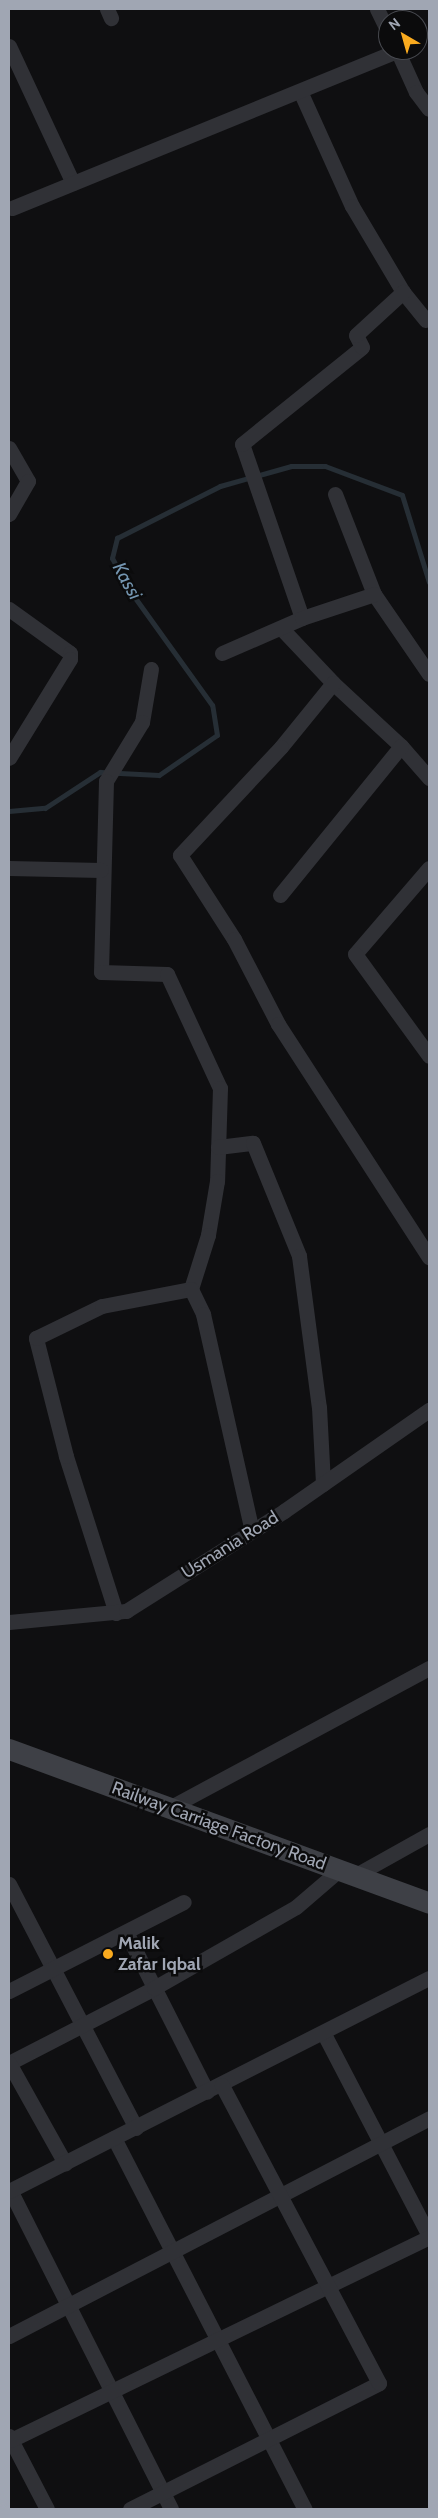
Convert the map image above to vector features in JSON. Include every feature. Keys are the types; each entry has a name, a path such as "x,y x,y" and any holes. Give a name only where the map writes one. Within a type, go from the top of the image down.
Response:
{"main road":[{"name":"Railway Carriage Factory Road","path":"9,1749 429,1903"}],"street":[{"path":"9,46 13,65 73,184"},
{"path":"12,208 378,59"},
{"path":"401,60 416,92 429,109"},
{"path":"300,91 352,206 403,292 426,320"},
{"path":"302,618 242,444 362,347 356,335 403,292"},
{"path":"9,448 28,481 9,514"},
{"path":"335,494 374,594 429,674"},
{"path":"222,653 282,629 302,618 374,594"},
{"path":"9,609 70,653 70,660 9,758"},
{"path":"282,629 333,683 401,746 429,778"},
{"path":"151,669 142,722 106,781 101,870 101,972 167,974 220,1088 217,1181 208,1235 191,1289 203,1314 252,1531"},
{"path":"333,683 281,747 180,855 234,939 278,1024 429,1257"},
{"path":"280,895 401,746"},
{"path":"9,868 101,870"},
{"path":"429,868 354,954 429,1056"},
{"path":"218,1147 253,1143 299,1256 319,1407 323,1484"},
{"path":"116,1612 66,1456 36,1338 102,1306 191,1289"},
{"name":"Usmania Road","path":"9,1622 126,1611 323,1484 429,1410"},
{"path":"169,1808 429,1668"},
{"path":"65,2163 9,2063 154,1988 296,1907 347,1873 429,1834"},
{"path":"9,1884 81,2026 136,2128"},
{"path":"9,1992 184,1902"},
{"path":"126,1932 206,2092"},
{"path":"171,2509 9,2191 324,2034 429,1978"},
{"path":"47,2509 14,2461 10,2438 218,2340 429,2237 324,2034"},
{"path":"130,2509 269,2441 379,2383 222,2085"},
{"path":"9,2336 429,2118"},
{"path":"114,2138 304,2509"}],"waterway":[{"name":"Kassi","path":"9,811 45,808 100,772 159,775 217,735 212,705 128,588 112,558 117,538 220,486 291,466 325,466 402,495 429,582"}],"place":[{"name":"Malik Zafar Iqbal","path":"108,1954"}]}
